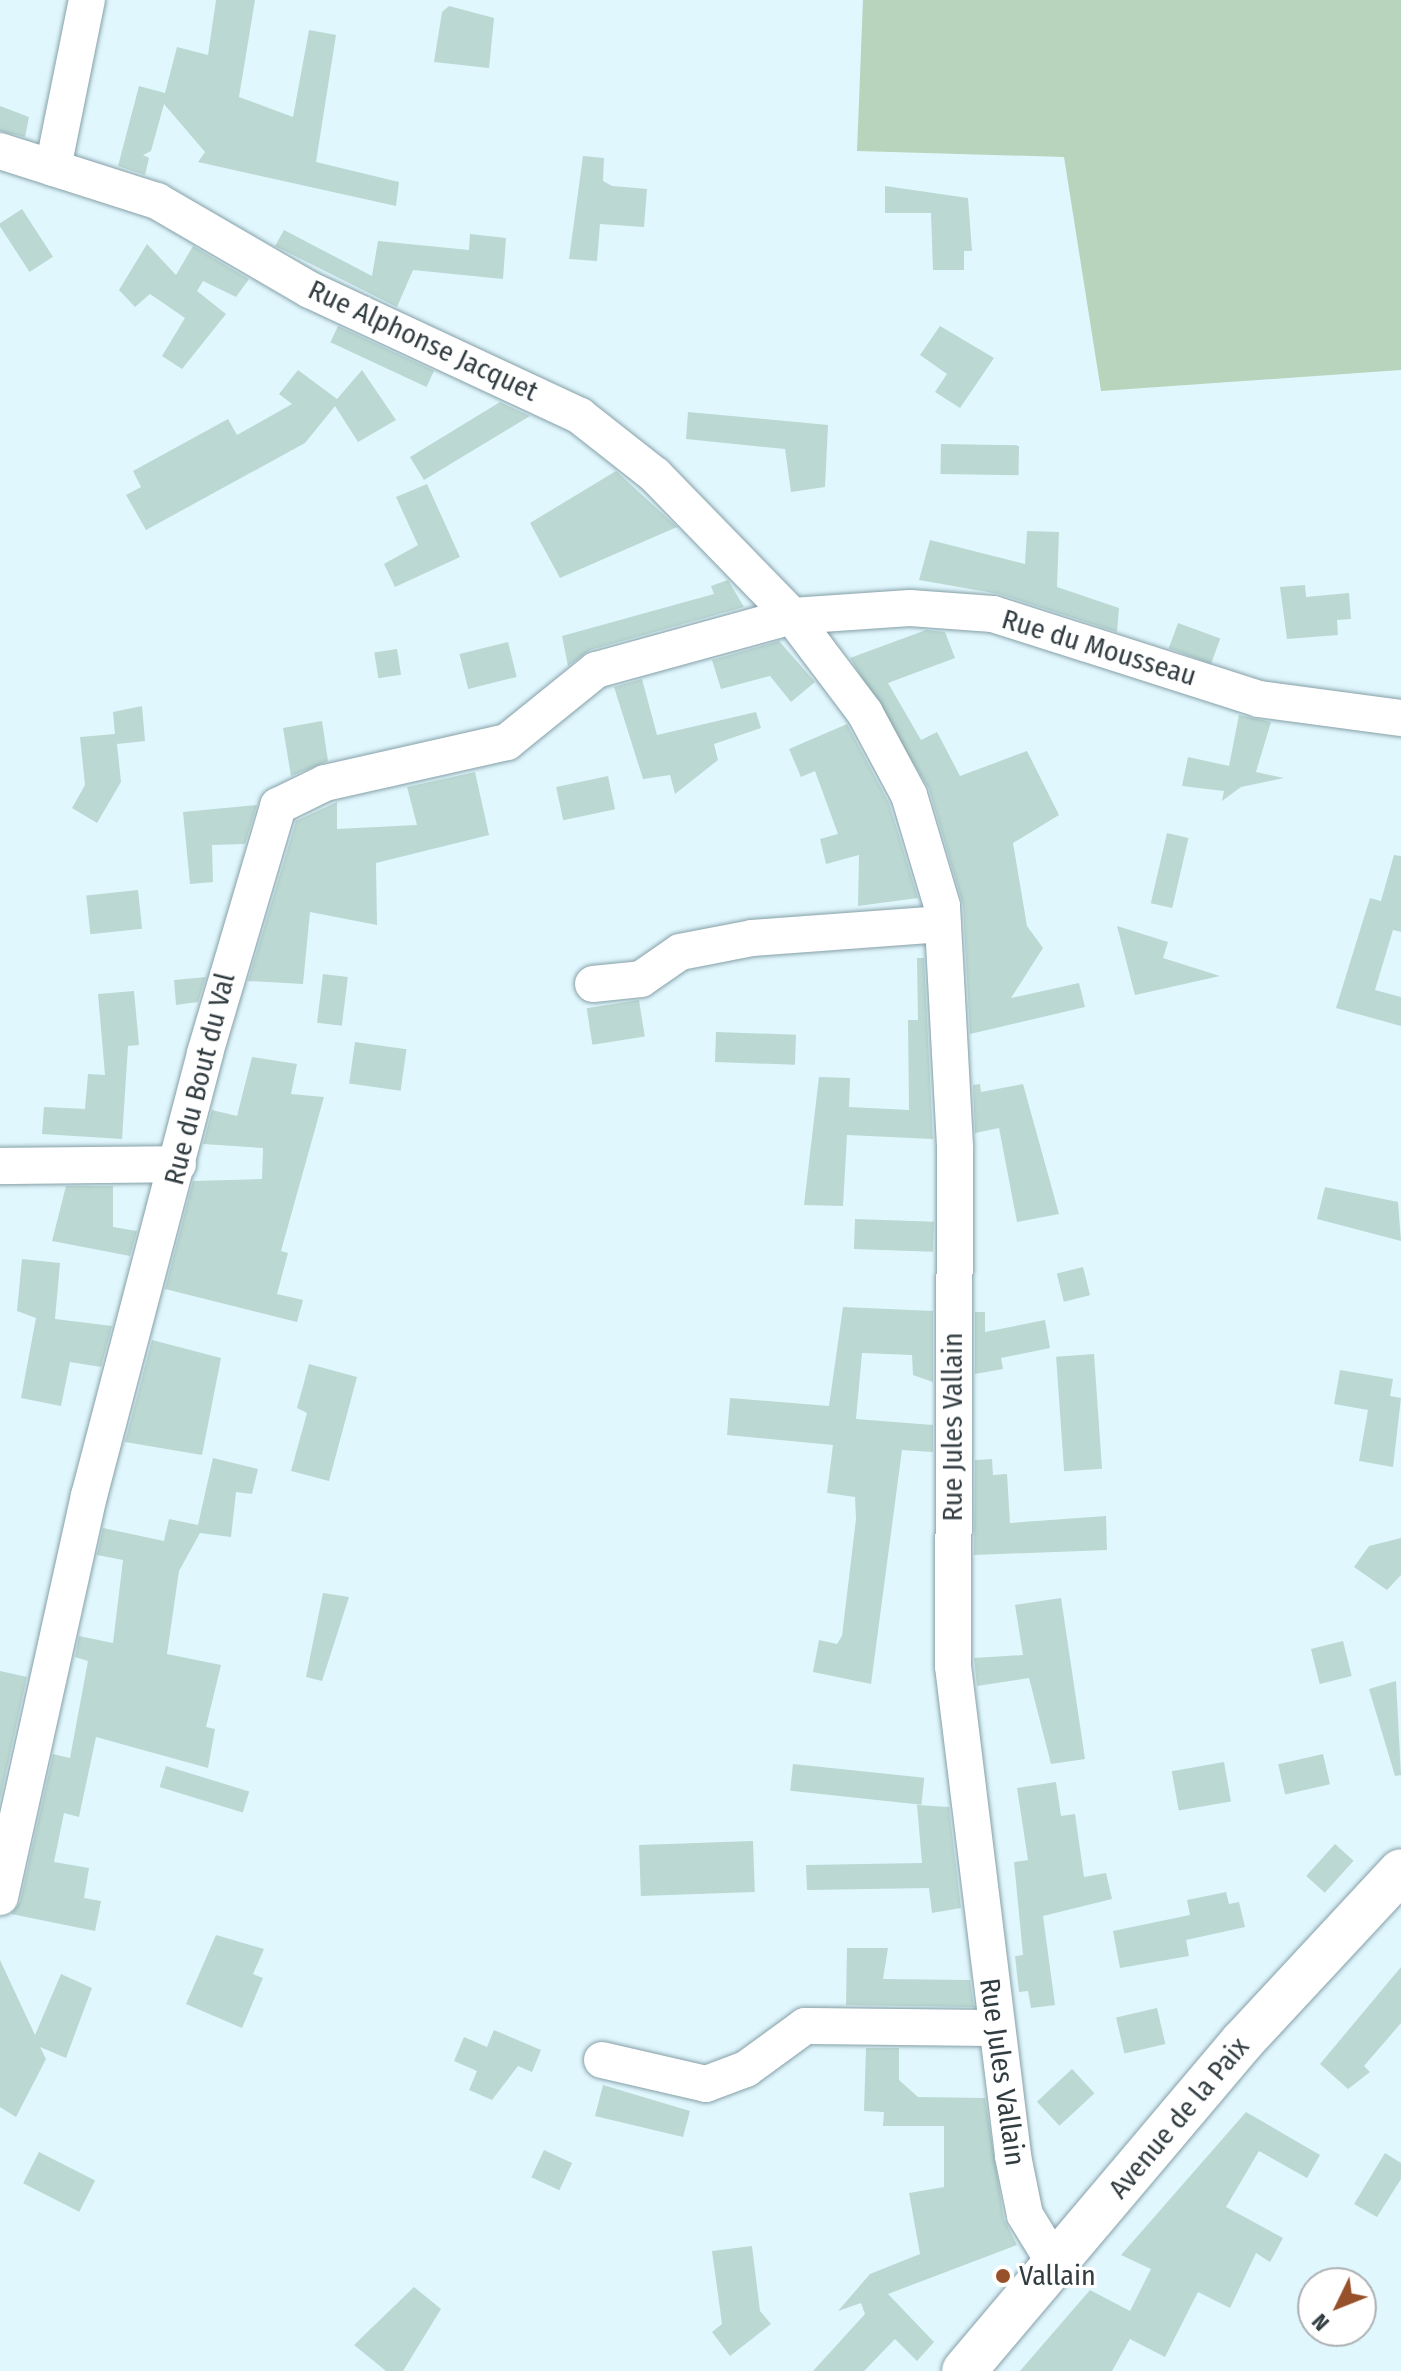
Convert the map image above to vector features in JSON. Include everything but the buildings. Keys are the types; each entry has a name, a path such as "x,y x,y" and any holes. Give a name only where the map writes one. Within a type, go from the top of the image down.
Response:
{"main road":[{"name":"Avenue de la Paix","path":"964,2371 1242,2042 1401,1871"}],"street":[{"path":"53,168 87,0"},
{"name":"Rue Alphonse Jacquet","path":"0,151 157,201 310,290 580,416 655,475 792,616"},
{"name":"Rue du Mousseau","path":"792,616 910,608 993,614 1259,699 1401,718"},
{"name":"Rue Jules Vallain","path":"792,616 865,713 909,795 942,924 955,1149 953,1666 995,2028 1025,2215 1055,2264"},
{"name":"Rue du Bout du Val","path":"0,1897 89,1496 278,806 325,783 507,742 596,670 792,616"},
{"path":"593,984 641,979 680,952 752,938 942,924"},
{"path":"0,1166 178,1164"},
{"path":"602,2060 706,2084 746,2069 805,2026 995,2028"}],"green space":[{"path":"863,0 1401,0 1401,370 1101,391 1064,157 857,151"}],"place":[{"name":"Vallain","path":"1003,2276"}]}
